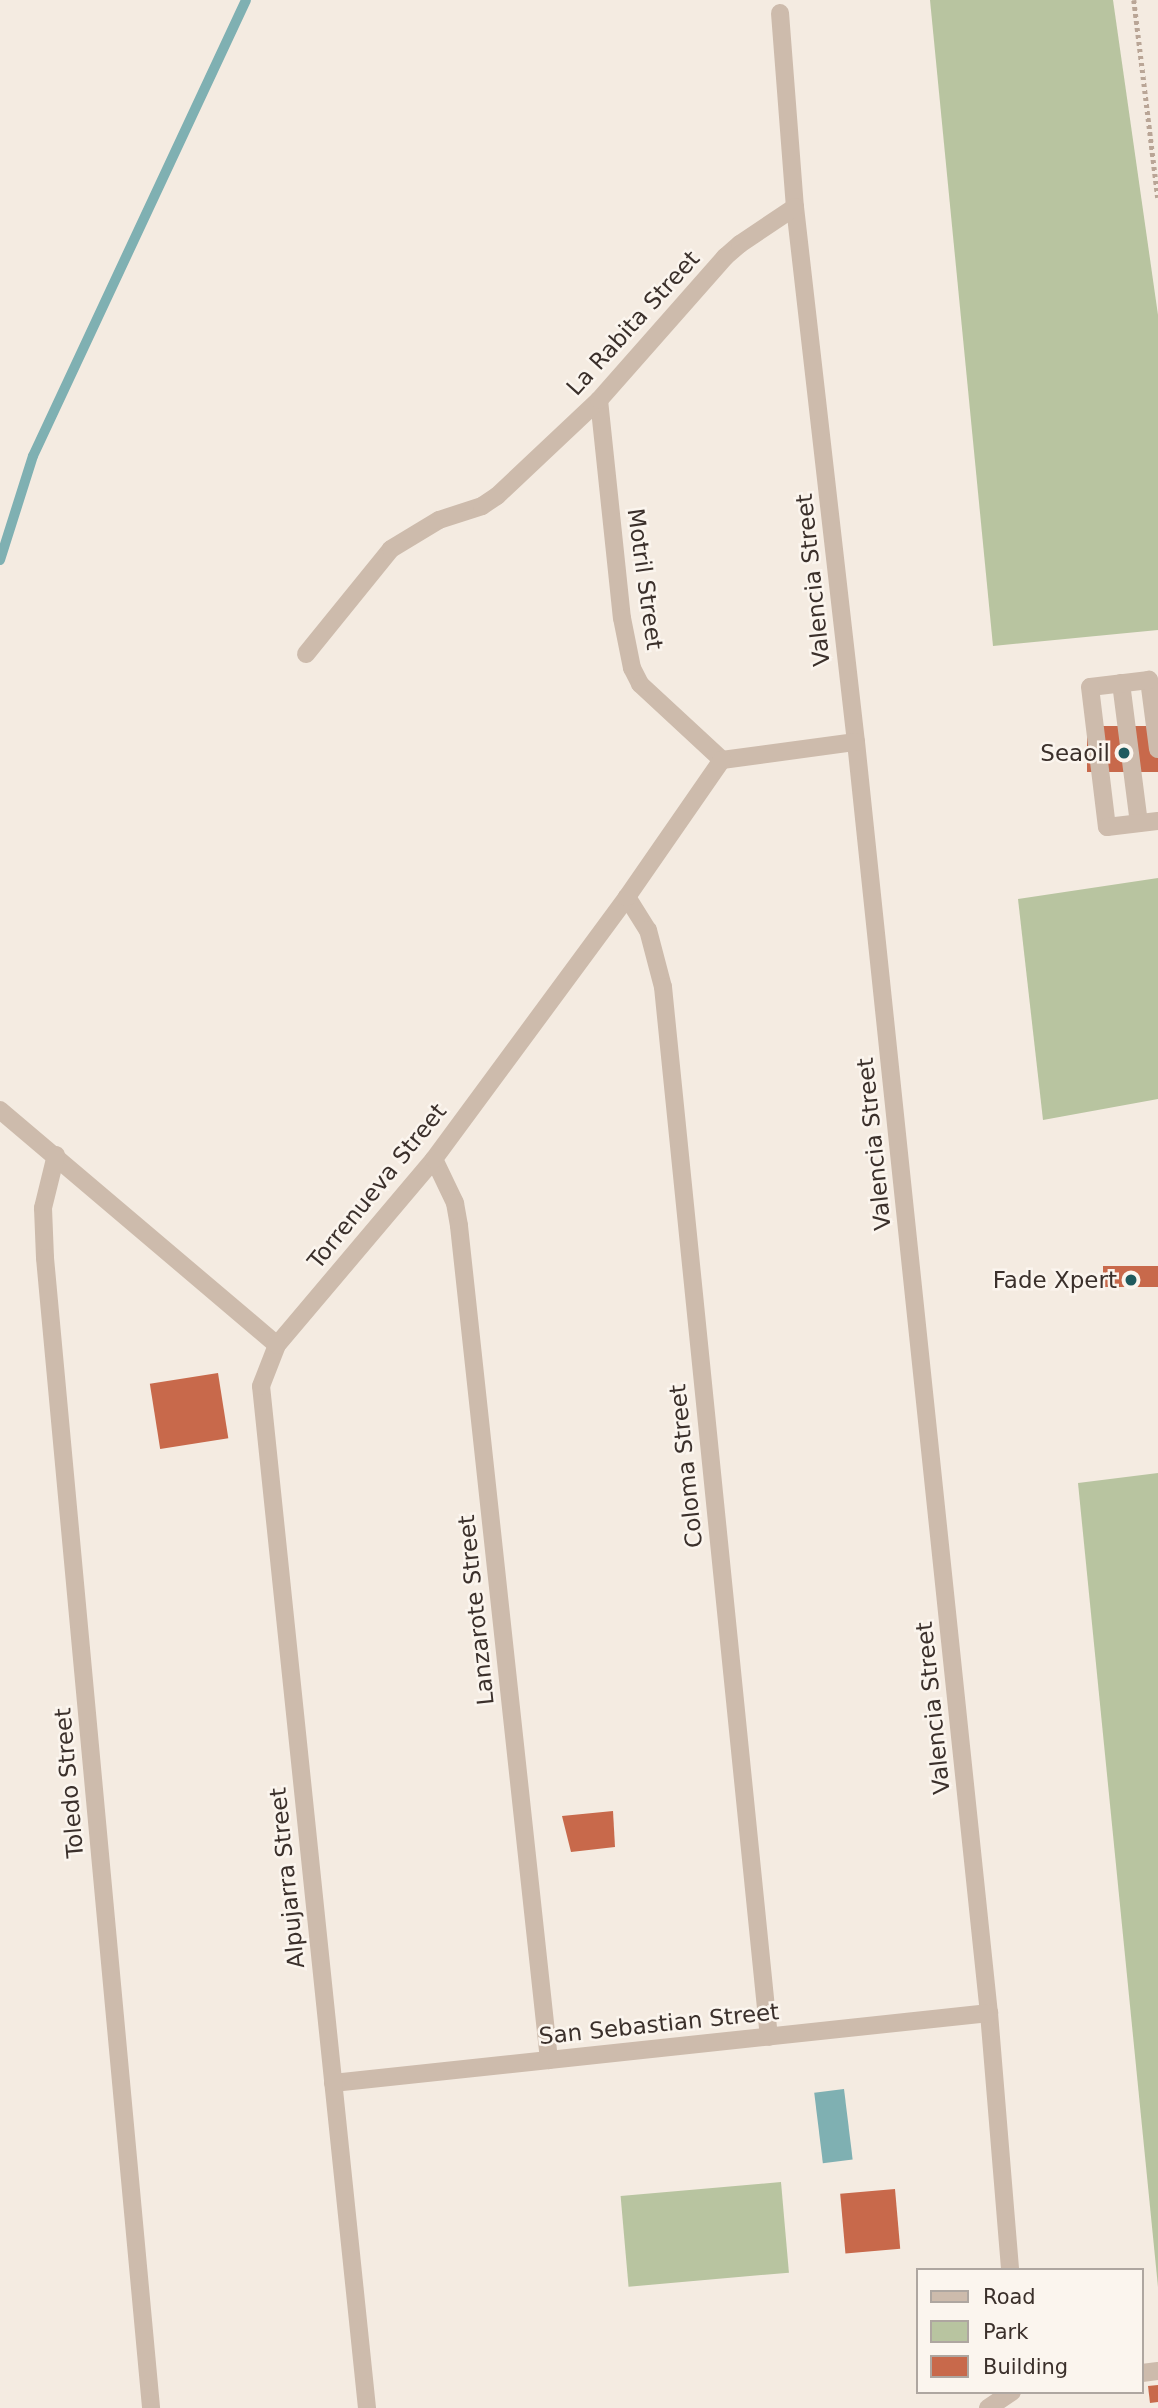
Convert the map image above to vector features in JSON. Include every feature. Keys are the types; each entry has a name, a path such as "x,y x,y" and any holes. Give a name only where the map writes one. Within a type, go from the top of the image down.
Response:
{"street":[{"name":"Valencia Street","path":"780,13 795,207 856,742 989,2013 1010,2268"},
{"name":"La Rabita Street","path":"306,654 391,549 439,520 482,506 599,400 725,257 795,207"},
{"name":"Motril Street","path":"599,400 622,618 632,668 640,684 722,760"},
{"path":"1158,749 1154,678 1090,687 1107,827 1158,821"},
{"path":"1121,683 1139,823"},
{"path":"722,760 856,742"},
{"name":"Torrenueva Street","path":"276,1345 434,1159 627,897 722,760"},
{"name":"Coloma Street","path":"627,897 648,930 663,987 769,2037"},
{"path":"0,1110 276,1345"},
{"name":"Toledo Street","path":"56,1155 43,1208 45,1258 151,2408"},
{"name":"Lanzarote Street","path":"434,1159 451,1191 459,1226 549,2060"},
{"name":"Alpujarra Street","path":"276,1345 265,1371 262,1404 367,2408"},
{"name":"San Sebastian Street","path":"333,2083 989,2013"},
{"path":"988,2408 1009,2394"}],"path":[{"path":"1134,0 1158,198"}],"green space":[{"path":"930,0 1113,0 1158,315 1158,630 993,646"},
{"path":"1158,878 1158,1099 1043,1120 1018,899"},
{"path":"1158,1473 1158,2287 1078,1483"},
{"path":"781,2182 789,2273 629,2287 621,2196"}],"water":[{"path":"844,2089 853,2159 823,2163 814,2093"}],"building":[{"name":"Seaoil","path":"1087,726 1158,726 1158,772 1087,772"},
{"name":"Fade Xpert","path":"1103,1266 1158,1266 1158,1287 1103,1287"},
{"path":"218,1373 228,1438 160,1449 150,1384"},
{"path":"613,1811 615,1847 571,1852 562,1816"},
{"path":"895,2189 900,2249 845,2254 840,2194"},
{"path":"1158,2385 1158,2402 1150,2403 1148,2386"}],"waterway":[{"path":"0,560 33,456 246,0"}],"place":[{"name":"Seaoil","path":"1124,753"},
{"name":"Fade Xpert","path":"1131,1280"}]}
